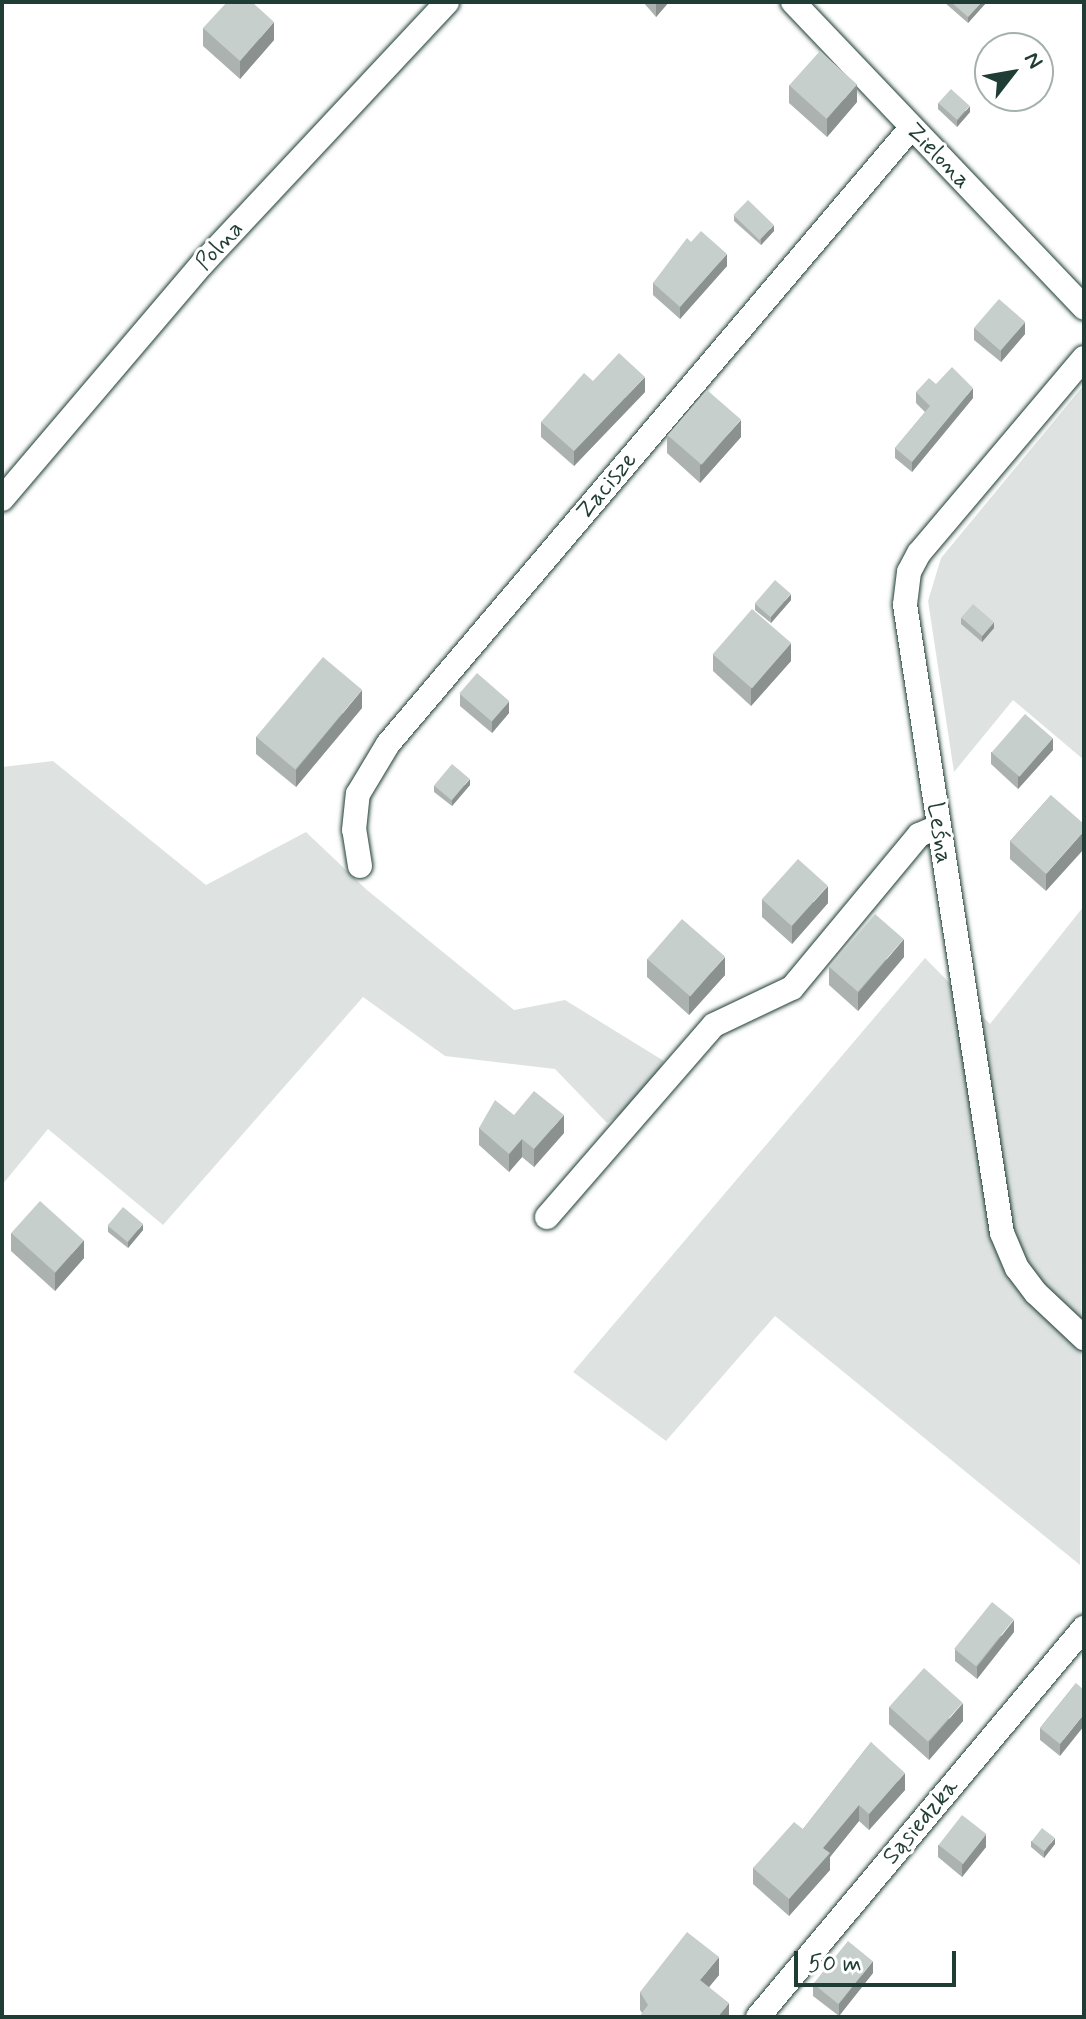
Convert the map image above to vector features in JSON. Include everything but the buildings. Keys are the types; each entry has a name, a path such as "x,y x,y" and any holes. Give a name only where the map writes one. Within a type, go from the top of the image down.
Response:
{"street":[{"name":"Polna","path":"2,499 203,263 447,2"},
{"name":"Zielona","path":"793,2 1084,308"},
{"name":"Zacisze","path":"360,866 354,830 358,794 388,744 911,128"},
{"name":"Leśna","path":"1084,358 940,527 909,572 905,605 943,788 938,827 1002,1233 1017,1268 1036,1293 1084,1338"},
{"path":"547,1217 714,1025 792,988 919,835 938,827"},
{"name":"Sąsiedzka","path":"758,2017 1084,1628"}],"shaded area":[{"path":"1084,385 1084,760 1013,700 954,772 928,601 941,558"},
{"path":"53,761 206,885 306,832 367,890 514,1010 565,1000 664,1061 643,1099 607,1123 555,1069 445,1056 363,997 163,1225 48,1129 2,1185 2,767"},
{"path":"1084,906 1080,1565 775,1316 666,1441 573,1372 925,958 990,1024"}]}
